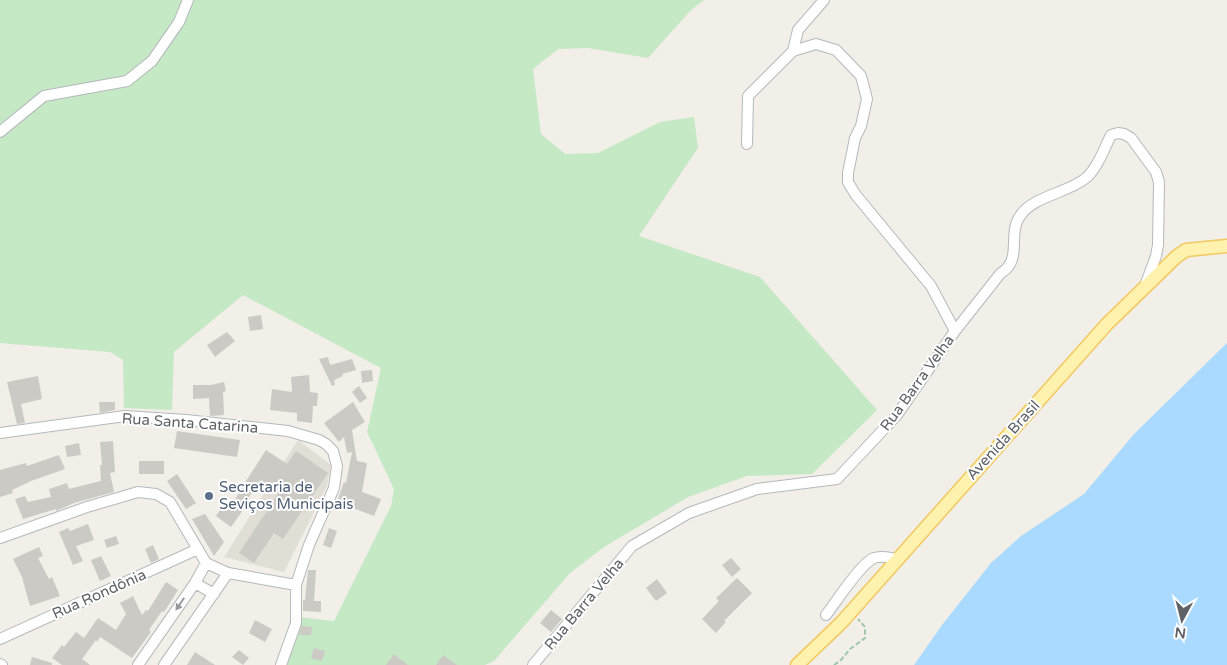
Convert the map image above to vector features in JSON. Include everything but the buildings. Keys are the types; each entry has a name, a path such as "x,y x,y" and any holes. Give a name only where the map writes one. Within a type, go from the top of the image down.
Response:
{"main road":[{"name":"Avenida Brasil","path":"797,665 841,623 1107,324 1176,257 1186,250 1227,246"}],"street":[{"path":"0,132 44,96 127,81 152,61 179,22 188,0"},
{"name":"Rua Barra Velha","path":"793,51 798,30 824,0"},
{"name":"Rua Barra Velha","path":"533,665 632,546 689,513 757,489 837,479 897,416 955,331 930,286 855,194 848,182 855,138 862,126 868,99 861,76 836,50 816,44 793,51 748,96 747,144"},
{"path":"955,331 1000,274 1009,267 1013,256 1013,234 1020,216 1030,206 1077,184 1087,177 1096,165 1111,135 1118,133 1131,138 1156,172 1159,182 1158,245 1144,290"},
{"name":"Rua Santa Catarina","path":"0,433 125,416 186,420 288,432 319,440 333,451 337,466 334,488 309,545 296,585"},
{"path":"0,538 87,507 138,492 156,494 170,502 206,563 228,573 296,585 296,623 281,665"},
{"name":"Rua Rondônia","path":"0,639 198,549"},
{"path":"826,615 866,564 875,557 882,556 897,559"},
{"path":"138,665 195,583 206,563"},
{"path":"164,665 228,573"},
{"path":"195,583 214,594"}],"path":[{"path":"834,665 850,649 865,638 865,627 857,618"}],"shaded area":[{"path":"298,440 331,465 327,486 284,572 224,557"}],"green space":[{"path":"0,0 704,0 691,10 648,58 588,48 558,49 533,69 541,134 565,154 598,153 660,122 694,117 698,148 639,236 760,277 877,410 812,474 747,476 688,497 604,547 570,573 494,661 485,665 284,665 299,617 334,621 391,506 394,489 367,432 381,368 243,295 174,352 172,410 124,408 123,360 110,352 0,343"}],"water":[{"path":"1227,343 1227,665 914,665 942,625 991,563 1021,536 1084,494 1134,434"}],"place":[{"name":"Secretaria de Seviços Municipais","path":"209,496"}]}
